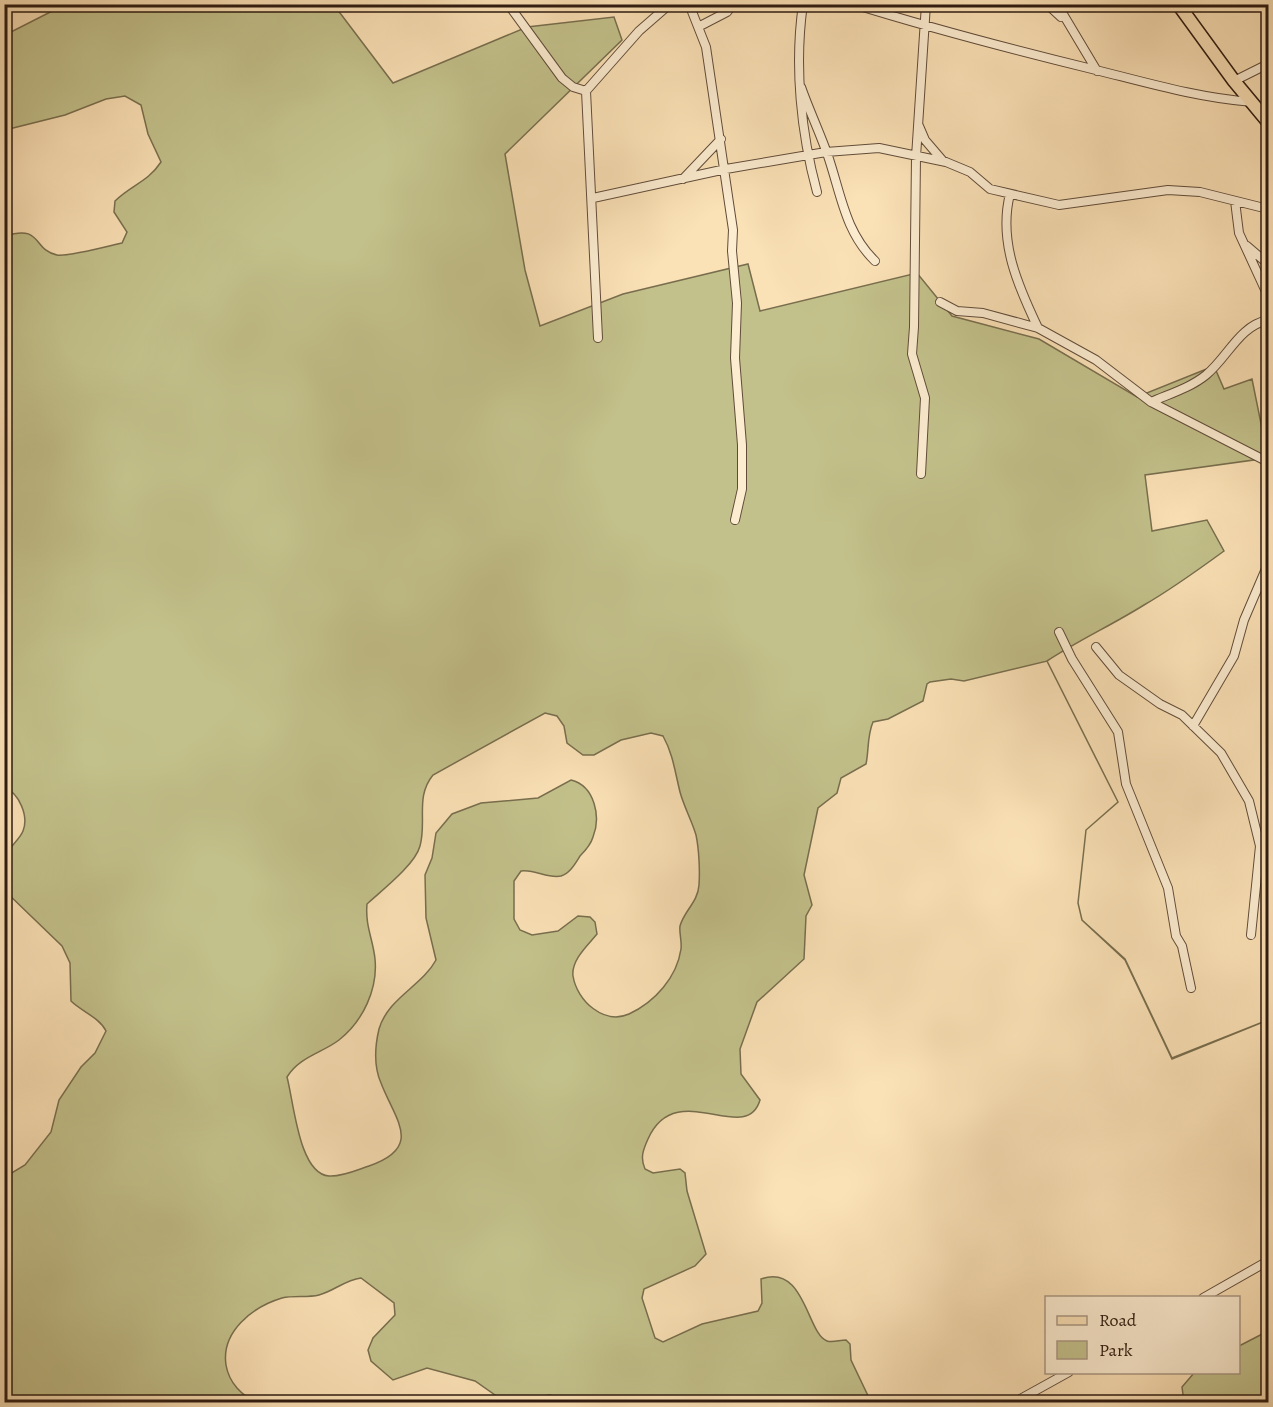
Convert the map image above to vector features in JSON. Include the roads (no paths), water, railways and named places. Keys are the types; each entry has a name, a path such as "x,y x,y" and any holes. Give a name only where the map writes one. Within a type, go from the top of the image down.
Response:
{"main road":[{"path":"1178,4 1234,81 1269,122"}],"street":[{"path":"508,4 562,78 573,87 586,91"},
{"path":"598,338 586,91 639,31 670,4"},
{"path":"689,4 700,26 706,47 726,169 737,278 735,358 742,445 742,489 735,520"},
{"path":"700,26 728,12 733,4"},
{"path":"802,4 798,36 801,87 807,156 817,192"},
{"path":"853,4 925,26 1097,70 1223,100 1252,102"},
{"path":"921,474 925,398 912,354 916,157 926,4"},
{"path":"1047,4 1063,19"},
{"path":"1057,4 1063,19 1097,70"},
{"path":"1234,81 1269,64"},
{"path":"801,87 839,190 845,218 855,237 875,261"},
{"path":"918,125 925,140 943,161"},
{"path":"683,179 721,139"},
{"path":"593,198 726,169 826,152 879,148 943,161 970,172 990,189 1059,205 1168,190 1200,192 1269,209"},
{"path":"1010,194 1007,207 1007,243 1019,292 1038,328"},
{"path":"1235,201 1239,233 1269,296"},
{"path":"1245,245 1269,264"},
{"path":"940,302 957,311 982,313 1038,328 1096,360 1150,402 1269,462"},
{"path":"1150,402 1195,383 1255,324 1269,320"},
{"path":"1193,726 1234,656 1244,620 1269,564"},
{"path":"1059,632 1072,659 1118,732 1126,784 1137,815 1150,836 1161,874 1168,888 1176,936 1191,988"},
{"path":"1096,647 1119,675 1160,704 1182,715 1221,753 1249,801 1260,846 1251,935"},
{"path":"1207,1296 1269,1261"},
{"path":"1015,1402 1065,1374"}]}
